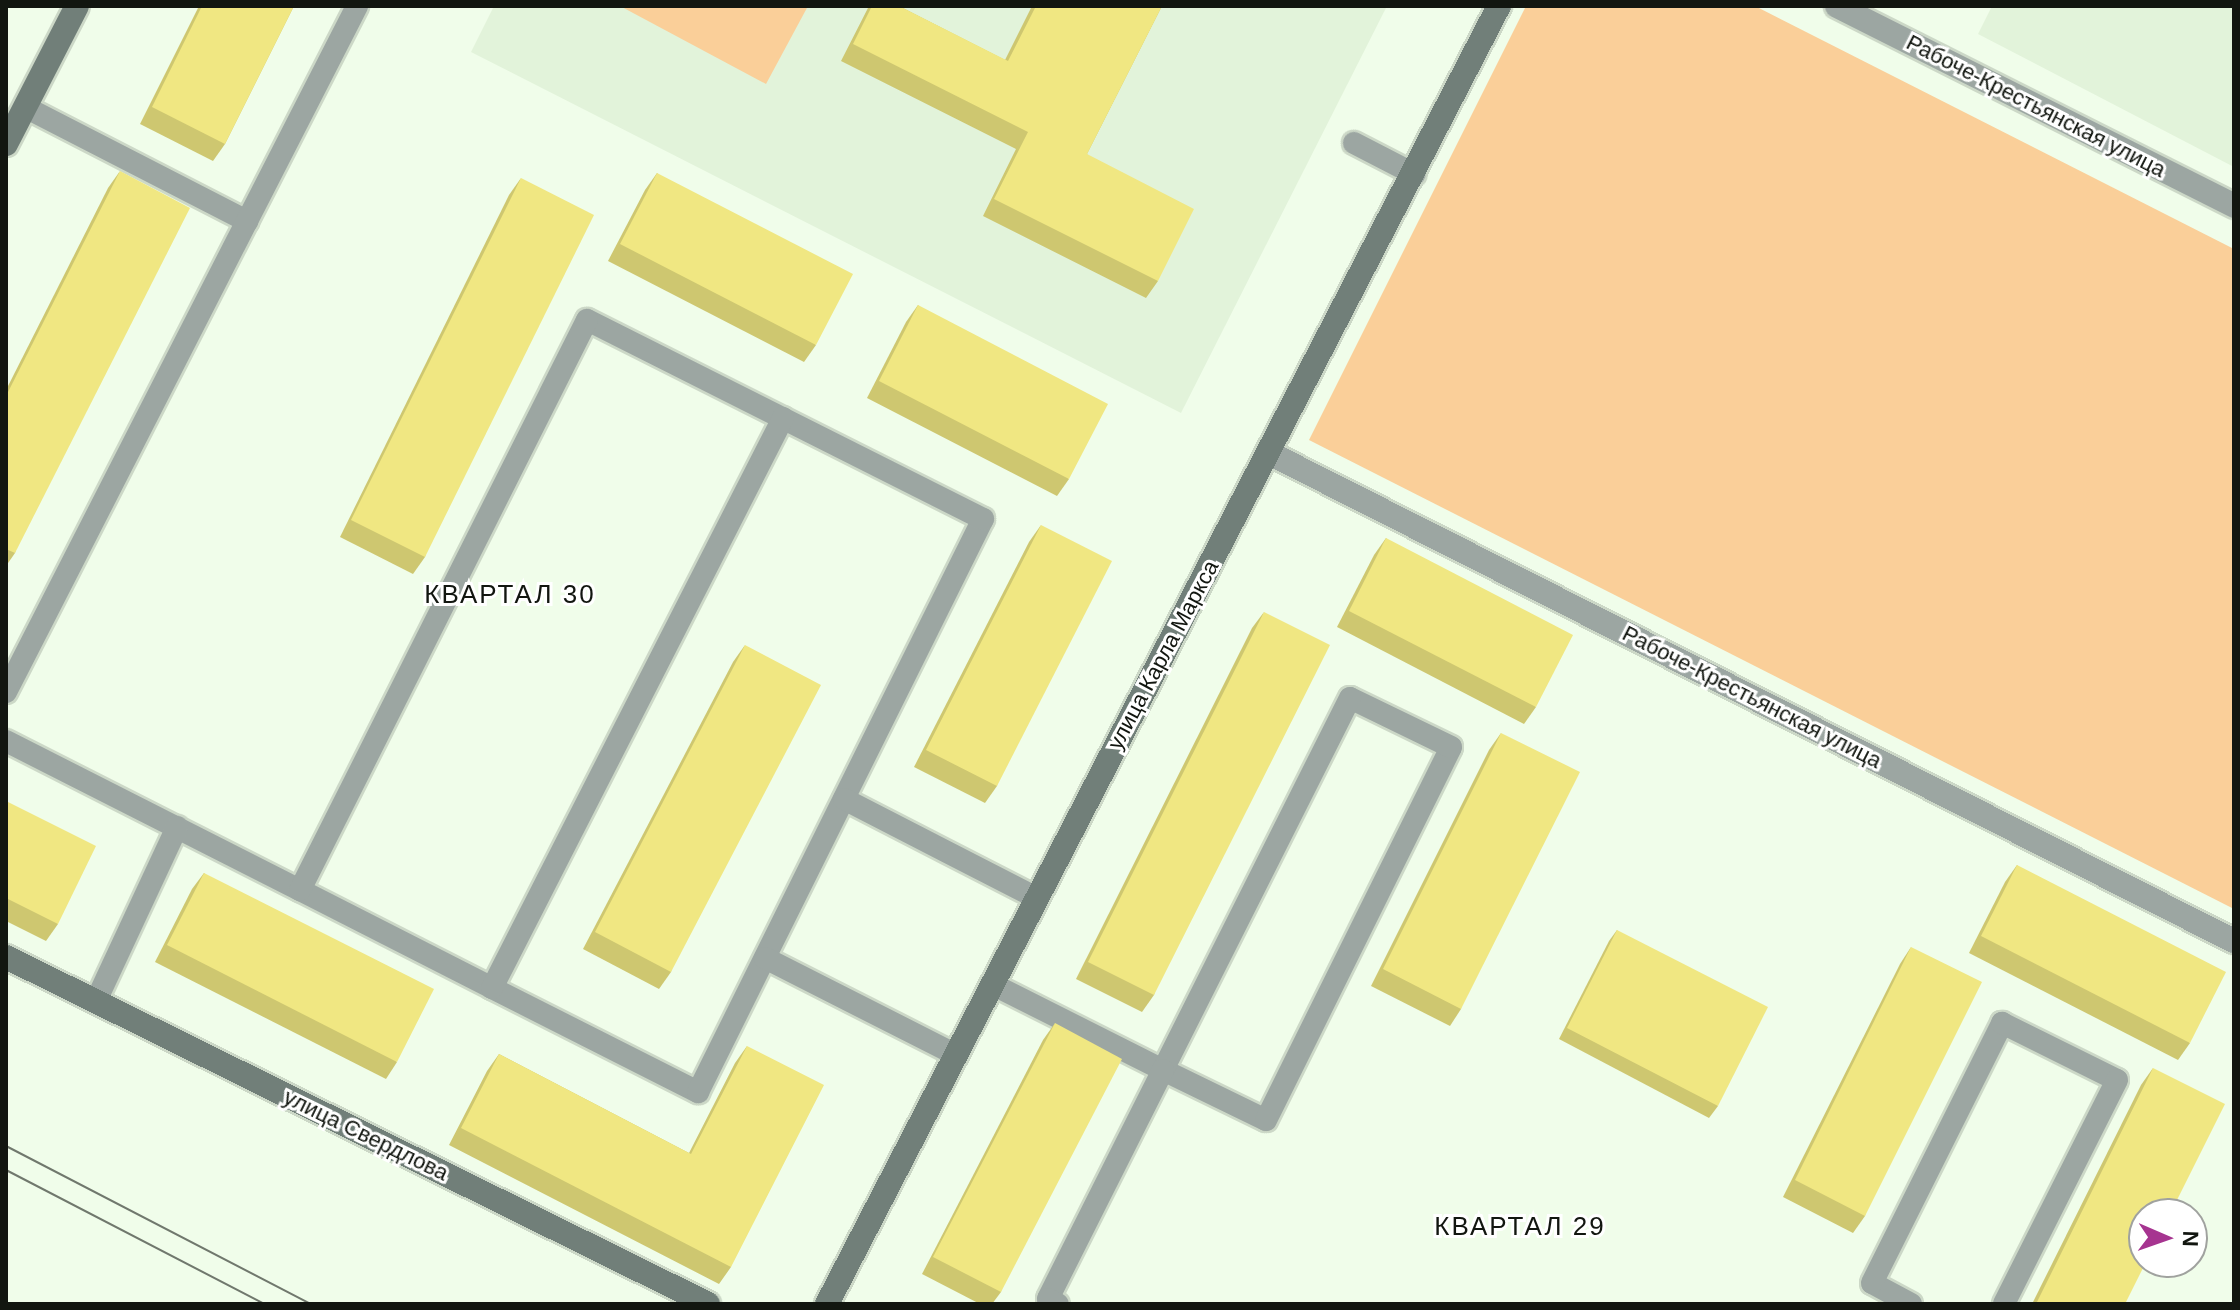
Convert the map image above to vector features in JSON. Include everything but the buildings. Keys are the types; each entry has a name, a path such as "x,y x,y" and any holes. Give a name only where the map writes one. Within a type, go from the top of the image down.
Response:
{"street":[{"path":"6,144 77,6"},
{"name":"улица Карла Маркса","path":"827,1304 1035,897 1269,453 1499,6"},
{"name":"Рабоче-Крестьянская улица","path":"1837,6 2233,202"},
{"name":"Рабоче-Крестьянская улица","path":"1269,453 2234,941"},
{"name":"улица Свердлова","path":"12,963 96,1001 708,1304"}],"lane":[{"path":"6,692 357,6"},
{"path":"25,107 247,221"},
{"path":"1354,143 1414,174"},
{"path":"6,741 698,1092 983,519 587,320 300,890"},
{"path":"492,988 783,418"},
{"path":"992,984 1163,1070 1266,1120 1451,747 1350,698 1163,1070 1048,1299 1058,1304"},
{"path":"844,799 1035,897"},
{"path":"96,1001 177,827"},
{"path":"765,958 956,1055"},
{"path":"1911,1304 1872,1283 2002,1023 2117,1080 2004,1304"}],"shaded area":[{"path":"494,6 1387,6 1181,413 471,52"},
{"path":"620,6 808,6 766,84"},
{"path":"1526,6 1755,6 2234,249 2234,909 1309,440"},
{"path":"1992,6 2234,6 2234,167 1978,34"}],"tram line":[{"path":"6,1146 311,1304"},
{"path":"6,1170 265,1304"}],"district":[{"name":"КВАРТАЛ 30","path":"510,595"},
{"name":"КВАРТАЛ 29","path":"1520,1227"}]}
